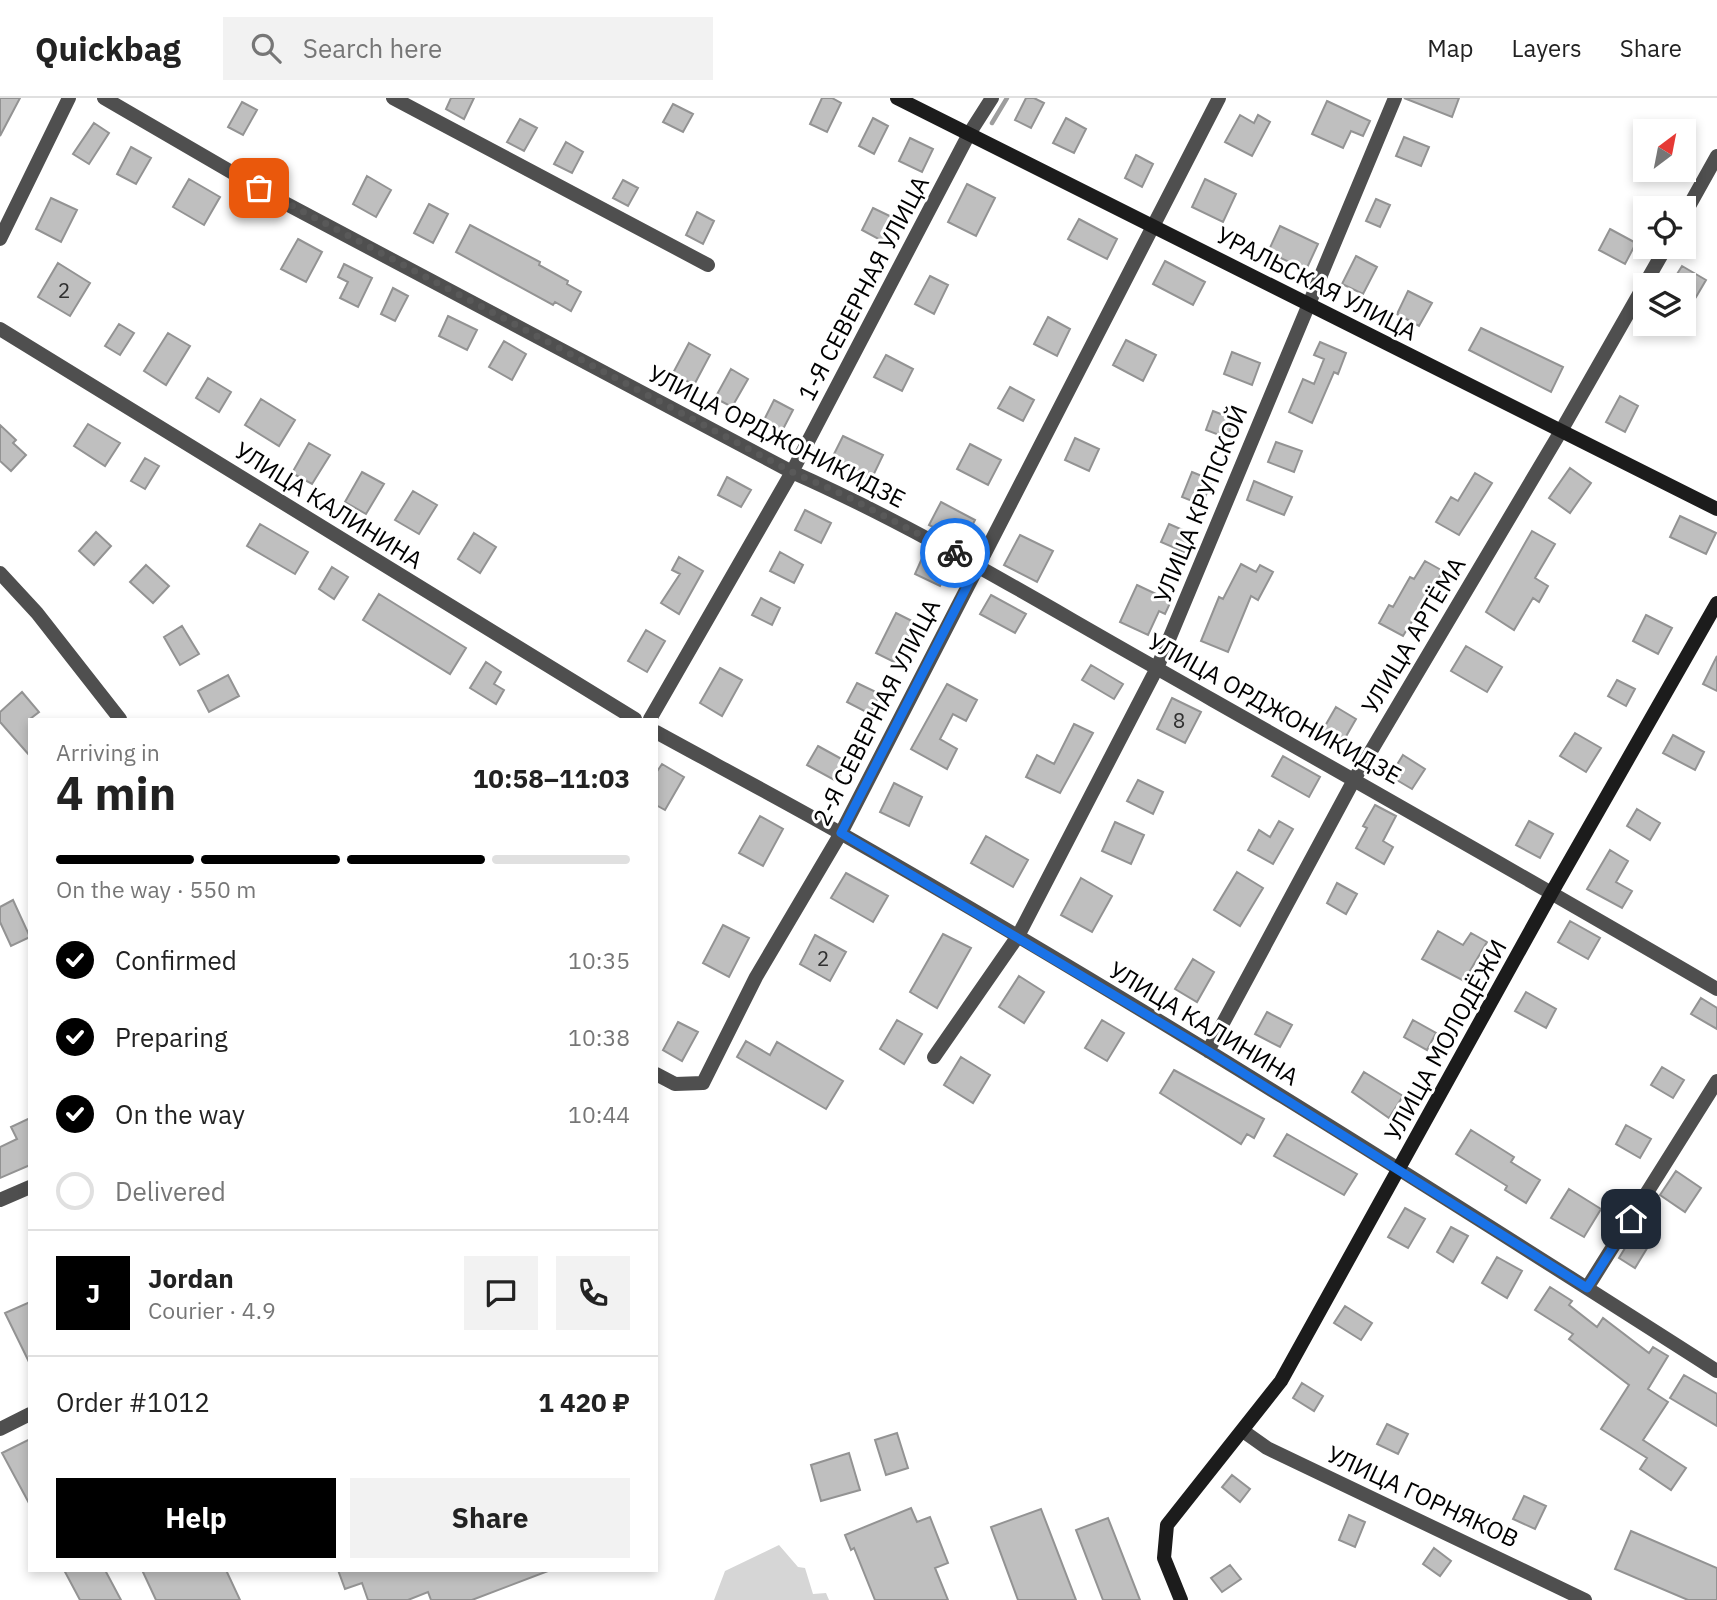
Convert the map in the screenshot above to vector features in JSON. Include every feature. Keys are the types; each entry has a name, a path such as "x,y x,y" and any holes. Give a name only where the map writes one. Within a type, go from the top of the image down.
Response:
{"main road":[{"name":"УРАЛЬСКАЯ УЛИЦА","path":"897,98 1717,509"},
{"name":"УЛИЦА МОЛОДЁЖИ","path":"1181,1600 1164,1558 1167,1525 1281,1381 1552,892 1717,603"}],"street":[{"path":"0,239 69,98"},
{"name":"УЛИЦА ОРДЖОНИКИДЗЕ","path":"104,98 281,201 792,472 842,494 978,565 1717,989"},
{"path":"393,98 708,265"},
{"name":"1-Я СЕВЕРНАЯ УЛИЦА","path":"651,718 792,472 969,134 992,98"},
{"name":"2-Я СЕВЕРНАЯ УЛИЦА","path":"658,1075 675,1084 703,1083 756,977 841,833 1219,98"},
{"name":"УЛИЦА КРУПСКОЙ","path":"934,1057 1018,936 1157,668 1395,98"},
{"path":"1695,196 1717,156"},
{"name":"УЛИЦА АРТЁМА","path":"1208,1051 1355,779 1561,430 1658,259"},
{"name":"УЛИЦА КАЛИНИНА","path":"0,328 633,718"},
{"path":"0,573 37,613 119,718"},
{"name":"УЛИЦА КАЛИНИНА","path":"658,733 841,833 1018,936 1400,1170 1717,1371"},
{"path":"1587,1288 1717,1081"},
{"path":"0,1200 28,1188"},
{"path":"0,1430 28,1415"},
{"name":"УЛИЦА ГОРНЯКОВ","path":"1243,1431 1267,1448 1585,1600"}],"shaded area":[{"path":"779,1545 798,1567 805,1568 813,1594 826,1593 829,1600 714,1600 725,1571"}],"building":[{"path":"0,98 20,98 0,136"},
{"path":"451,98 474,98 464,119 446,109"},
{"path":"822,98 832,98 841,103 827,132 810,124"},
{"path":"1026,98 1034,98 1044,103 1031,128 1015,120"},
{"path":"1404,98 1459,98 1452,117"},
{"path":"1327,101 1370,121 1363,136 1351,131 1343,148 1312,134"},
{"path":"242,102 257,110 243,135 228,127"},
{"path":"673,104 693,114 683,132 663,122"},
{"path":"1240,115 1254,123 1258,115 1270,122 1252,156 1225,142"},
{"path":"873,118 888,126 874,154 859,146"},
{"path":"1066,118 1086,129 1074,153 1053,143"},
{"path":"520,119 537,128 524,151 507,142"},
{"path":"94,123 109,133 89,164 73,154"},
{"path":"1404,137 1429,147 1421,166 1396,156"},
{"path":"910,138 933,149 922,172 899,161"},
{"path":"566,142 583,152 572,173 554,164"},
{"path":"131,147 151,158 136,184 117,174"},
{"path":"1136,155 1153,164 1142,187 1125,178"},
{"path":"367,176 391,190 376,217 353,204"},
{"path":"189,179 220,197 204,225 173,207"},
{"path":"1205,179 1236,194 1223,222 1192,207"},
{"path":"623,180 638,188 628,206 613,198"},
{"path":"967,184 995,198 976,236 948,222"},
{"path":"51,198 77,210 61,242 36,229"},
{"path":"1376,199 1390,205 1380,227 1366,221"},
{"path":"429,204 448,214 433,243 414,233"},
{"path":"873,208 896,219 884,242 862,230"},
{"path":"697,212 714,221 703,244 686,235"},
{"path":"1079,219 1117,239 1107,259 1068,239"},
{"path":"470,225 540,262 539,265 568,281 567,284 581,292 571,311 555,302 553,305 456,252"},
{"path":"1280,226 1318,244 1306,270 1268,252"},
{"path":"1610,229 1633,241 1633,249 1625,264 1599,250"},
{"path":"298,239 322,252 306,282 281,269"},
{"path":"1356,256 1377,267 1363,294 1342,284"},
{"path":"1165,261 1205,282 1193,305 1153,284"},
{"path":"58,263 90,283 70,316 38,297"},
{"path":"344,264 372,278 358,307 340,298 348,282 338,277"},
{"path":"1682,266 1694,273 1678,273"},
{"path":"1696,274 1706,280 1696,297"},
{"path":"930,276 948,285 934,314 915,304"},
{"path":"393,288 408,296 395,321 381,314"},
{"path":"1408,291 1432,303 1419,326 1397,314"},
{"path":"448,316 477,330 467,350 439,336"},
{"path":"1048,317 1070,329 1057,356 1034,344"},
{"path":"119,324 134,333 120,355 105,346"},
{"path":"1481,328 1563,367 1551,392 1469,350"},
{"path":"168,333 190,346 166,385 144,371"},
{"path":"1126,340 1156,355 1143,381 1113,365"},
{"path":"504,341 526,354 512,380 489,367"},
{"path":"1320,342 1346,353 1338,374 1334,372 1312,423 1289,412 1303,379 1314,384 1324,359 1314,355"},
{"path":"689,343 710,355 694,385 673,373"},
{"path":"1232,352 1260,363 1252,385 1224,374"},
{"path":"886,355 913,369 902,391 874,377"},
{"path":"731,369 748,379 732,407 715,398"},
{"path":"208,378 231,392 219,412 196,398"},
{"path":"1010,387 1034,400 1023,421 998,408"},
{"path":"1620,396 1638,406 1625,432 1606,422"},
{"path":"261,399 295,420 279,446 245,425"},
{"path":"774,400 793,410 781,433 762,424"},
{"path":"1213,411 1234,419 1227,438 1206,430"},
{"path":"88,424 120,443 105,466 74,446"},
{"path":"0,425 16,440 13,443 26,455 11,471 0,461"},
{"path":"843,436 883,455 871,480 831,460"},
{"path":"1075,438 1099,449 1089,471 1065,460"},
{"path":"1276,442 1302,451 1294,472 1268,462"},
{"path":"309,443 330,455 312,484 292,473"},
{"path":"970,444 1001,460 988,485 957,469"},
{"path":"145,458 159,466 145,489 131,481"},
{"path":"1570,468 1591,483 1570,513 1549,498"},
{"path":"362,472 384,484 366,514 345,502"},
{"path":"1192,472 1212,480 1202,505 1182,497"},
{"path":"1475,473 1492,483 1459,535 1436,522 1451,497 1458,501"},
{"path":"727,477 751,490 741,507 718,495"},
{"path":"1254,481 1292,497 1284,515 1247,500"},
{"path":"413,491 437,505 419,534 395,520"},
{"path":"941,502 975,520 964,542 929,525"},
{"path":"805,510 831,523 821,543 795,530"},
{"path":"1680,516 1716,533 1706,554 1670,537"},
{"path":"260,524 308,552 295,574 247,546"},
{"path":"1169,524 1192,534 1184,552 1161,542"},
{"path":"1532,531 1555,544 1535,578 1548,586 1539,602 1533,598 1514,630 1486,612"},
{"path":"96,532 111,546 94,565 79,551"},
{"path":"474,533 496,547 480,573 458,559"},
{"path":"1020,535 1053,551 1037,582 1004,565"},
{"path":"780,552 803,565 794,583 770,571"},
{"path":"923,556 949,568 940,586 915,574"},
{"path":"679,557 703,571 679,614 661,603 680,574 672,570"},
{"path":"1425,561 1443,571 1403,636 1379,623 1389,605 1393,607 1410,577 1414,579"},
{"path":"1241,564 1256,572 1260,565 1273,572 1258,600 1251,596 1228,652 1201,641 1219,597 1223,599"},
{"path":"146,565 169,586 153,603 130,582"},
{"path":"332,567 348,577 334,599 319,589"},
{"path":"1137,585 1171,601 1165,614 1159,611 1148,635 1120,622"},
{"path":"379,594 466,648 450,674 363,620"},
{"path":"991,595 1026,614 1015,633 980,614"},
{"path":"761,598 780,608 772,625 752,615"},
{"path":"896,613 924,627 918,640 909,636 896,663 876,653"},
{"path":"1646,615 1672,628 1658,654 1633,641"},
{"path":"182,626 199,654 180,665 164,637"},
{"path":"646,630 665,641 647,672 628,661"},
{"path":"1466,646 1502,667 1487,692 1451,671"},
{"path":"1717,656 1717,691 1703,684"},
{"path":"486,662 501,672 494,684 504,690 496,704 470,688"},
{"path":"1091,665 1123,684 1114,699 1082,680"},
{"path":"720,668 742,680 722,716 700,703"},
{"path":"228,675 239,696 209,712 198,691"},
{"path":"1617,680 1635,689 1626,706 1608,696"},
{"path":"857,683 880,694 870,714 847,702"},
{"path":"947,684 977,700 966,721 953,714 940,739 957,749 947,769 911,749"},
{"path":"22,692 39,712 28,718 28,754 0,722 0,712"},
{"path":"1172,698 1201,712 1185,743 1157,729"},
{"path":"1336,707 1356,719 1341,745 1321,733"},
{"path":"1074,724 1093,733 1060,793 1026,777 1037,755 1054,764"},
{"path":"1575,733 1601,748 1586,772 1560,756"},
{"path":"1673,735 1704,752 1695,770 1663,753"},
{"path":"818,746 847,762 836,781 807,765"},
{"path":"1403,755 1425,769 1412,789 1390,776"},
{"path":"1283,756 1320,777 1309,797 1272,776"},
{"path":"662,764 684,777 665,810 658,806 658,770"},
{"path":"1138,780 1163,792 1153,814 1127,801"},
{"path":"894,783 922,797 909,826 880,812"},
{"path":"1375,805 1396,816 1383,841 1393,847 1384,864 1356,848 1367,828 1363,826"},
{"path":"1637,809 1660,823 1650,840 1627,826"},
{"path":"760,816 783,829 763,866 739,853"},
{"path":"1279,821 1293,829 1273,864 1248,850 1259,830 1270,837"},
{"path":"1529,821 1553,834 1540,858 1516,845"},
{"path":"1115,822 1144,835 1131,864 1102,851"},
{"path":"986,836 1028,860 1013,887 971,863"},
{"path":"1610,850 1628,861 1616,882 1632,891 1622,908 1587,889"},
{"path":"1237,872 1263,888 1240,926 1214,910"},
{"path":"846,873 888,896 873,922 831,898"},
{"path":"1081,878 1112,896 1092,932 1061,915"},
{"path":"1337,883 1357,894 1346,914 1327,903"},
{"path":"13,900 28,938 11,946 0,922 0,907"},
{"path":"1570,921 1600,938 1588,959 1558,942"},
{"path":"723,925 749,938 729,977 703,963"},
{"path":"1438,931 1463,945 1471,933 1487,942 1464,981 1422,959"},
{"path":"943,934 971,948 937,1008 910,992"},
{"path":"815,935 846,952 830,981 800,964"},
{"path":"1193,959 1214,972 1197,1002 1175,989"},
{"path":"1019,976 1044,992 1024,1023 999,1007"},
{"path":"1526,992 1556,1009 1546,1028 1515,1011"},
{"path":"1701,998 1717,1008 1717,1029 1691,1014"},
{"path":"1267,1012 1292,1025 1280,1047 1255,1034"},
{"path":"897,1020 922,1034 904,1064 880,1049"},
{"path":"1102,1020 1124,1033 1107,1061 1085,1048"},
{"path":"1413,1020 1436,1033 1427,1050 1404,1037"},
{"path":"678,1022 698,1032 682,1061 663,1050"},
{"path":"746,1041 770,1055 777,1042 843,1081 826,1109 737,1057"},
{"path":"961,1057 990,1075 973,1103 944,1085"},
{"path":"1662,1067 1684,1080 1673,1098 1651,1085"},
{"path":"1174,1070 1264,1119 1254,1138 1247,1134 1241,1144 1160,1093"},
{"path":"1364,1072 1403,1096 1389,1118 1352,1092"},
{"path":"28,1119 28,1166 0,1178 0,1147 17,1139 11,1127"},
{"path":"1626,1125 1651,1139 1640,1158 1616,1144"},
{"path":"1471,1130 1514,1157 1511,1162 1540,1180 1526,1203 1505,1190 1507,1186 1456,1154"},
{"path":"1287,1134 1357,1174 1344,1195 1274,1156"},
{"path":"1676,1171 1701,1188 1685,1212 1660,1195"},
{"path":"1569,1189 1601,1209 1584,1237 1551,1218"},
{"path":"1405,1208 1425,1219 1408,1248 1388,1237"},
{"path":"1451,1227 1468,1236 1453,1262 1437,1252"},
{"path":"1633,1235 1649,1245 1635,1268 1619,1258"},
{"path":"1497,1257 1522,1271 1507,1298 1482,1283"},
{"path":"1550,1287 1572,1301 1569,1305 1597,1327 1603,1318 1649,1353 1653,1347 1668,1356 1648,1389 1668,1402 1643,1440 1686,1468 1671,1490 1640,1469 1647,1458 1601,1429 1629,1385 1569,1339 1573,1334 1535,1310"},
{"path":"28,1303 28,1360 5,1313"},
{"path":"1345,1306 1372,1323 1361,1340 1334,1323"},
{"path":"1684,1375 1717,1394 1717,1426 1670,1398"},
{"path":"1302,1383 1323,1396 1314,1411 1293,1398"},
{"path":"1387,1424 1408,1434 1398,1454 1377,1444"},
{"path":"897,1433 908,1468 886,1475 875,1440"},
{"path":"28,1440 28,1501 2,1453"},
{"path":"849,1453 860,1490 821,1501 811,1465"},
{"path":"1232,1475 1250,1489 1240,1502 1222,1487"},
{"path":"1524,1496 1546,1506 1535,1529 1513,1519"},
{"path":"911,1508 917,1522 930,1517 948,1563 935,1568 948,1600 875,1600 854,1548 851,1550 845,1535"},
{"path":"1041,1509 1076,1600 1018,1600 991,1527"},
{"path":"1349,1515 1365,1522 1355,1547 1339,1540"},
{"path":"1108,1518 1140,1600 1103,1600 1076,1530"},
{"path":"1631,1531 1717,1568 1717,1600 1688,1600 1615,1569"},
{"path":"1434,1548 1451,1561 1440,1576 1423,1564"},
{"path":"1230,1565 1241,1579 1222,1592 1211,1578"},
{"path":"65,1572 106,1572 121,1600 80,1600"},
{"path":"143,1572 227,1572 240,1600 156,1600"},
{"path":"339,1572 545,1572 472,1600 431,1600 428,1592 408,1600 368,1600 362,1583 345,1589"}],"waterway":[{"path":"992,123 1007,98"}],"way so far":[{"path":"259,188 792,472 842,494 955,553"}],"route":[{"path":"955,553 978,565 841,833 1208,1051 1587,1288 1631,1219"}]}
